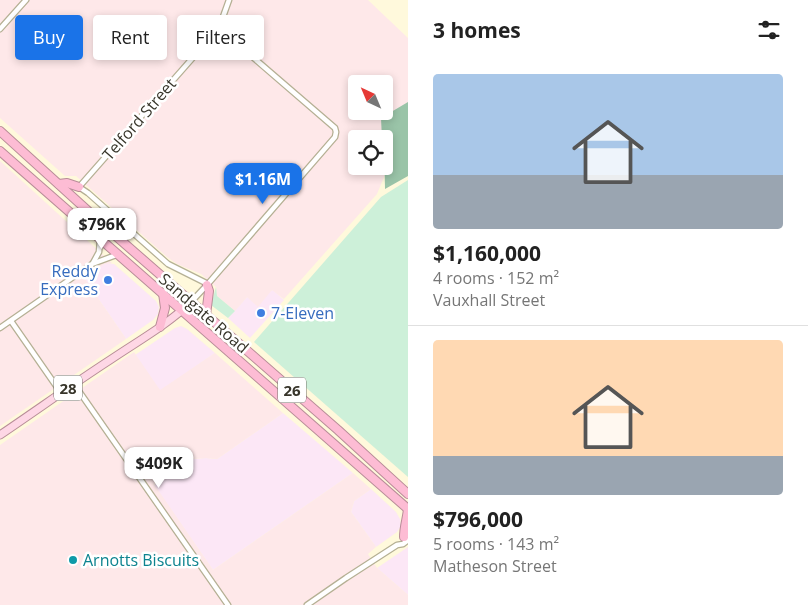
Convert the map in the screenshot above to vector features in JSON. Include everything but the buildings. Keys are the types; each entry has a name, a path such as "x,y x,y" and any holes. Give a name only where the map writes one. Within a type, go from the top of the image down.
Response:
{"highway":[{"name":"Sandgate Road","path":"0,132 408,494"},
{"name":"Sandgate Road","path":"0,151 408,509"},
{"path":"59,184 67,183 79,187"},
{"path":"206,315 207,284"},
{"path":"160,327 165,308 163,293"},
{"path":"407,537 404,529 408,509"}],"main road":[{"name":"28","path":"0,435 160,327 191,302"}],"street":[{"path":"0,29 26,0"},
{"name":"Telford Street","path":"224,15 229,0"},
{"name":"Telford Street","path":"79,187 191,60"},
{"path":"191,302 335,137 335,128 256,60"},
{"name":"Sandgate Road","path":"79,187 168,264 207,284"},
{"path":"92,264 99,252 100,238"},
{"path":"0,328 92,264 119,254"},
{"path":"11,321 61,393"},
{"path":"74,384 228,605"},
{"path":"307,605 407,537"},
{"path":"314,600 318,605"}],"shaded area":[{"path":"0,0 368,0 408,38 408,104 393,153 393,130 348,130 348,175 385,175 377,194 284,299 272,290 258,307 247,297 235,311 217,296 216,287 201,274 177,264 167,257 76,176 65,176 0,118"},
{"path":"0,161 112,263 104,264 84,278 126,339 0,426"},
{"path":"107,263 114,264 156,301 159,307 158,314 153,320 126,339 84,278"},
{"name":"7-Eleven","path":"273,290 284,300 250,338 228,318 247,297"},
{"path":"181,326 215,353 160,391 135,355 175,328"},
{"path":"134,352 160,390 215,353 283,413 217,459 191,459 154,484 213,570 353,473 371,489 354,501 351,512 376,547 368,554 377,568 408,595 408,605 0,605 0,445"},
{"path":"283,413 353,473 213,570 154,485 191,459 217,459"},
{"path":"371,489 396,512 401,526 397,532 376,547 351,512 354,501"},
{"path":"408,547 408,595 377,568"}],"green space":[{"path":"408,102 408,176 385,189 385,175 393,175 393,130 382,130 381,120 393,120 393,111"},
{"path":"408,180 408,477 254,342 381,197"},
{"path":"216,287 217,296 235,311 228,318 211,305"}],"place":[{"name":"Reddy Express","path":"108,280"},
{"name":"7-Eleven","path":"261,313"},
{"name":"Arnotts Biscuits","path":"73,560"}]}
